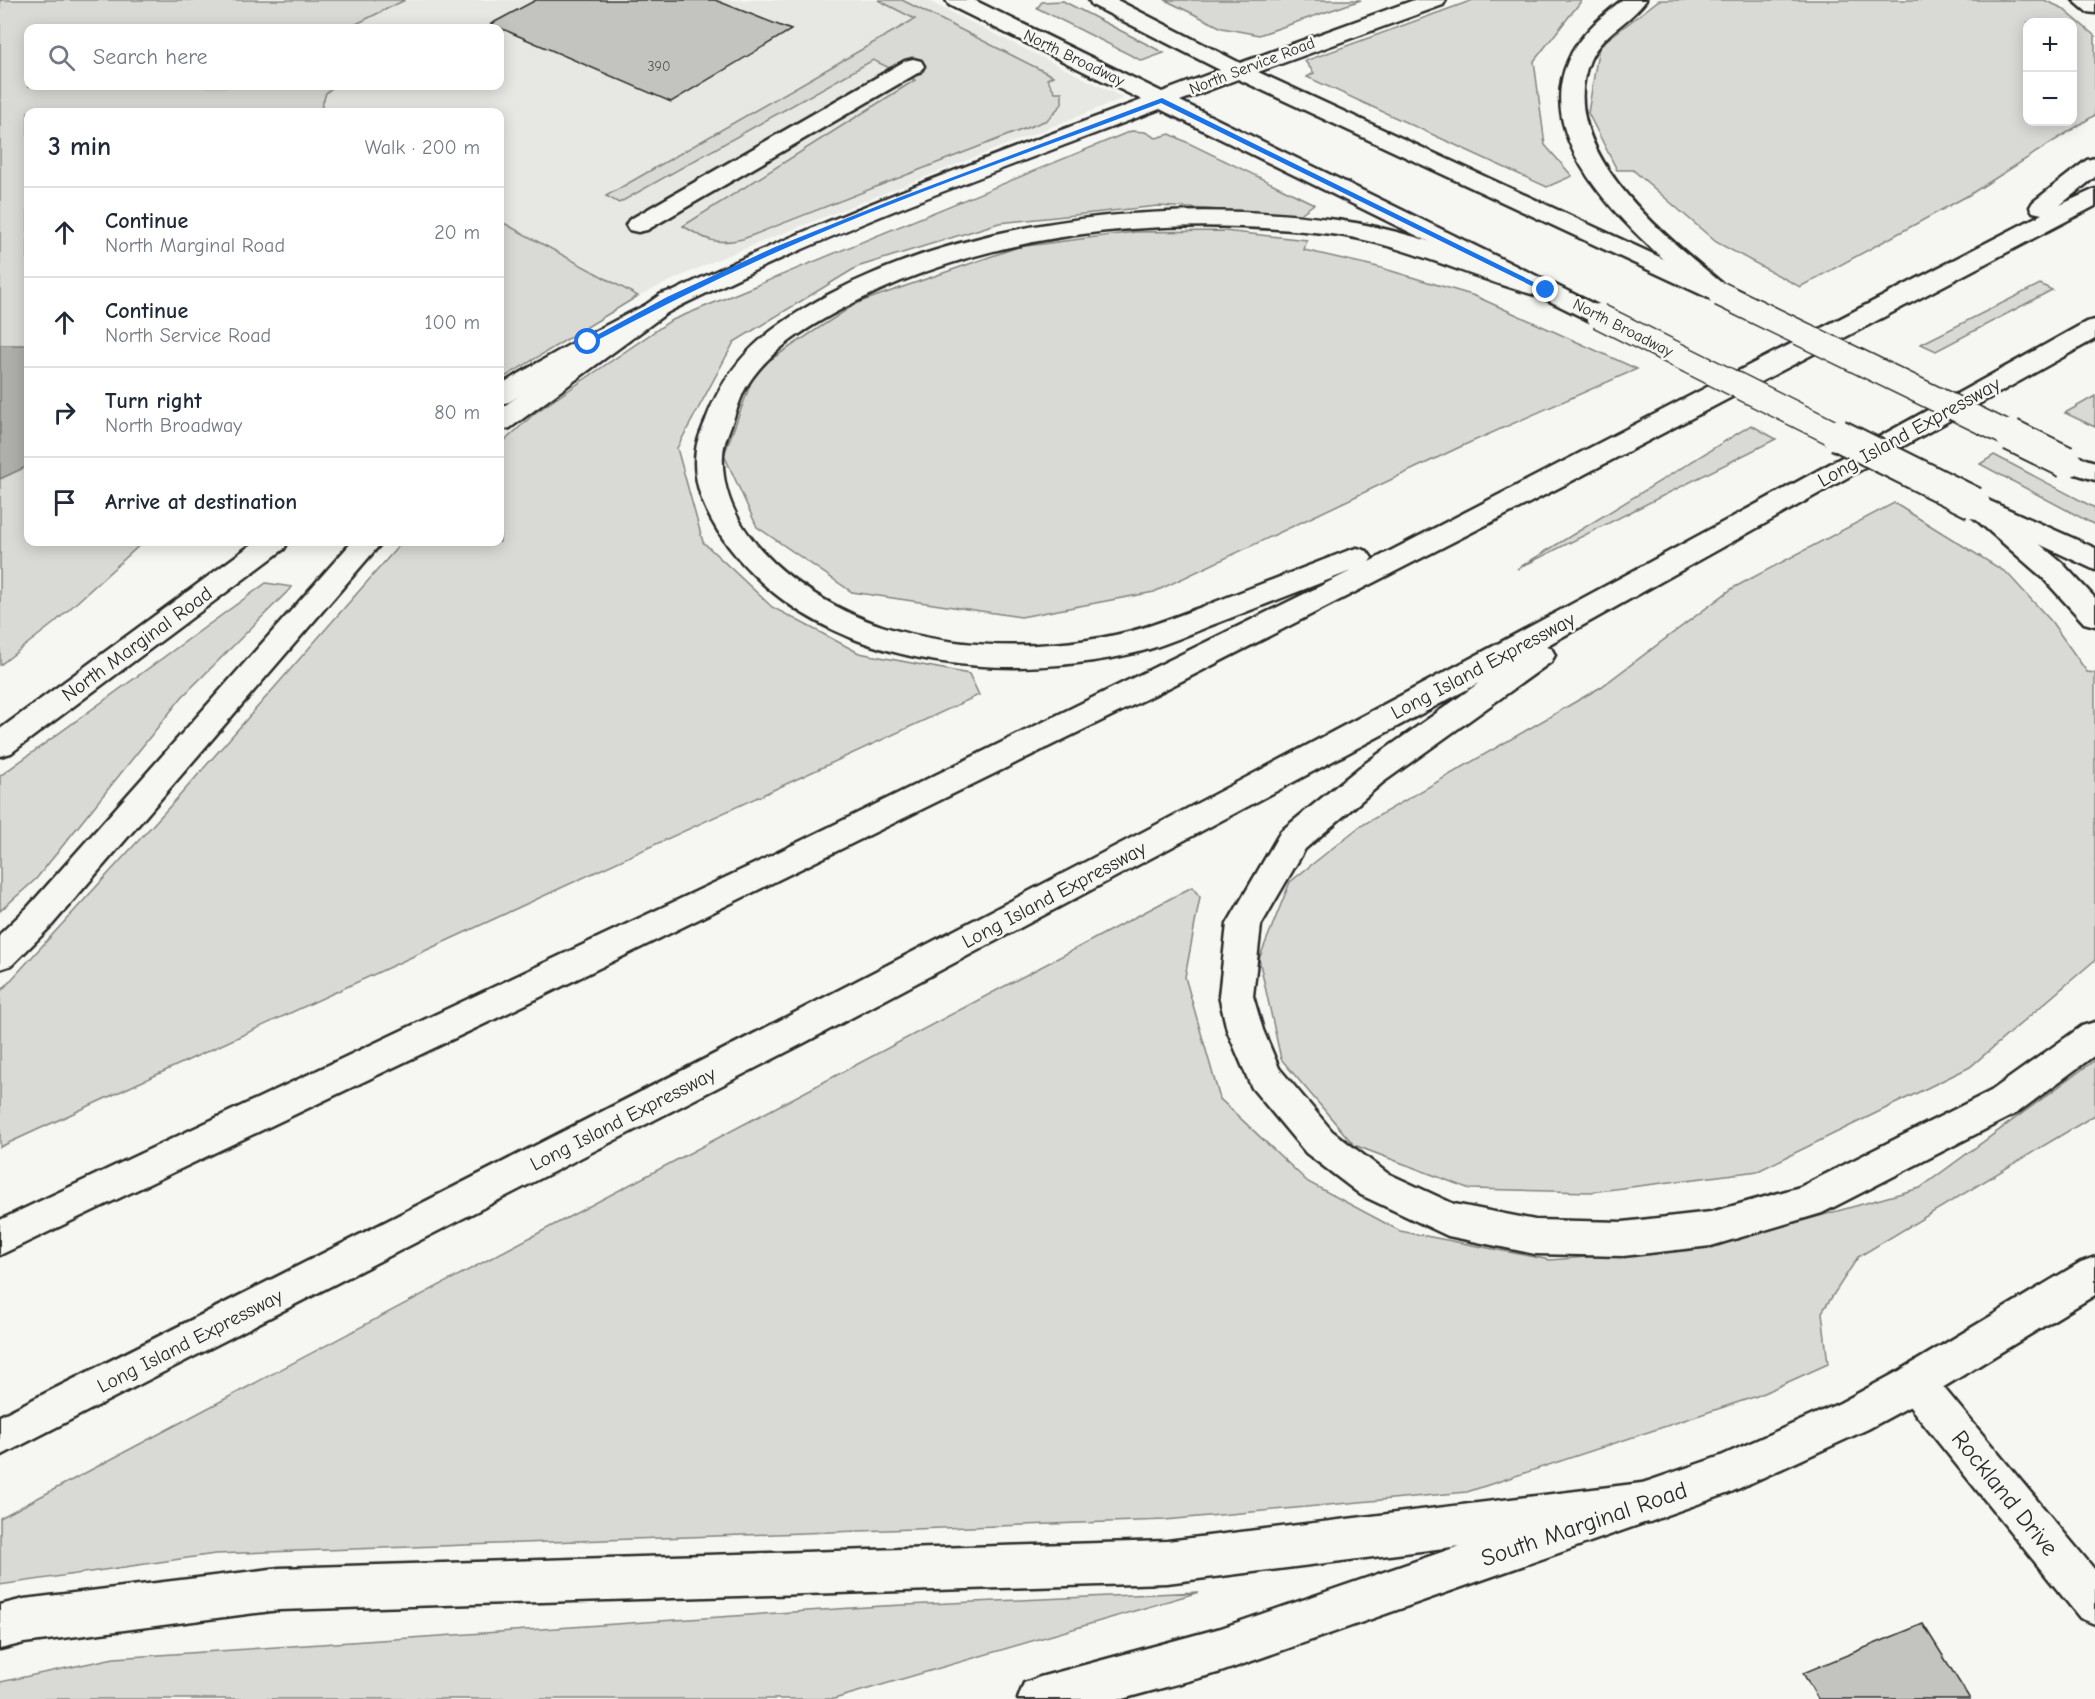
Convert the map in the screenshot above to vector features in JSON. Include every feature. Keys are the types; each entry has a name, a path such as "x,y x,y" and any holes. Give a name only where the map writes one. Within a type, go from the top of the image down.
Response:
{"main road":[{"name":"North Broadway","path":"957,0 2095,561"},
{"path":"1100,0 1238,71 1720,294 2095,478"},
{"name":"North Service Road","path":"670,299 778,249 887,204 1238,71 1435,0"},
{"path":"1635,0 1603,25 1576,66 1571,112 1592,166 1648,233 1720,294"},
{"path":"2084,0 2095,7"},
{"path":"638,225 914,66"},
{"path":"1976,259 2095,165"},
{"path":"0,1238 293,1100 1021,748 1535,489 2095,196"},
{"path":"1535,489 1137,643 1040,657 973,655 915,646 836,619 798,598 759,566 736,536 714,495 709,452 731,389 763,350 789,329 842,297 925,260 1026,234 1137,219 1292,223 1374,234 1546,290"},
{"path":"504,393 559,358 670,299"},
{"path":"504,419 670,299"},
{"name":"Long Island Expressway","path":"0,1437 354,1258 1111,867 1654,574 2093,330"},
{"path":"2066,462 2095,471"},
{"path":"1974,503 2052,570 2095,616"},
{"name":"North Marginal Road","path":"0,745 268,546"},
{"path":"0,955 40,916 364,546"},
{"path":"1654,574 1371,775 1293,840 1244,924 1236,996 1245,1030 1265,1077 1319,1142 1374,1184 1448,1219 1535,1237 1623,1239 1711,1229 1809,1201 2004,1102 2095,1036"},
{"name":"South Marginal Road","path":"1040,1699 1221,1650 1650,1502 1748,1464 1854,1416 1916,1383 2095,1274"},
{"name":"Rockland Drive","path":"1916,1383 2095,1603"},
{"path":"0,1627 24,1621 279,1589 1167,1562 1650,1502"}],"shaded area":[{"path":"0,0 405,0 356,24 24,24 24,90 329,90 326,93 321,108 24,108 24,546 139,546 53,624 0,665"},
{"path":"309,0 926,0 1124,98 716,260 638,296 504,223 504,108 321,108 327,90 504,90 504,24 338,24"},
{"path":"878,0 902,0 1053,76 1047,79 1055,92 1062,92 1062,104 1047,120 743,239 725,242 712,240 683,226 915,80 873,60 619,203 606,196 915,19"},
{"path":"1165,0 1361,0 1259,35 1222,28"},
{"path":"1473,0 1582,0 1534,61 1545,145 1572,176 1547,187 1307,77 1314,73 1305,61"},
{"path":"1659,0 2044,0 2062,8 2074,18 2023,18 2023,126 2077,126 2077,21 2095,36 2095,115 1969,195 1800,287 1716,242 1633,170 1617,170 1588,113 1599,46"},
{"path":"1063,1 1164,53 1142,61 1037,8 1042,2"},
{"path":"1131,131 1145,132 1156,138 1170,134 1314,204 1299,215 1158,206 999,223 857,267 734,342 677,448 703,542 772,607 859,653 969,674 979,695 0,1147 0,992 182,793 398,546 504,546 504,441 535,413 670,321"},
{"path":"504,223 638,296 504,378"},
{"path":"1224,231 1307,240 1304,250 1378,267 1475,296 1637,369 1462,446 1154,592 1021,617 852,592 757,527 724,455 756,369 857,303 1018,247 1135,232"},
{"path":"2040,284 2052,290 1936,351 1921,344"},
{"path":"0,345 24,345 24,468 0,479"},
{"path":"2095,396 2095,427 2065,413"},
{"path":"1751,425 1776,439 1517,569"},
{"path":"1994,455 2095,508 2095,525 1980,464"},
{"path":"1894,503 2007,573 2051,621 2087,672 2095,673 2095,960 1970,1067 1758,1171 1591,1192 1470,1189 1354,1145 1281,1059 1259,959 1290,882 1359,827 1601,687 1733,588"},
{"path":"266,583 292,587 182,697 36,879 0,911 0,776"},
{"path":"1192,887 1200,897 1185,977 1220,1099 1308,1182 1400,1231 1550,1260 1708,1247 1920,1188 2095,1060 2095,1115 1858,1257 1822,1312 1828,1364 1757,1396 1467,1492 1165,1520 215,1554 0,1585 0,1518"},
{"path":"1199,1592 834,1699 0,1699 0,1682 114,1658 882,1606"}],"building":[{"path":"536,0 715,0 791,30 671,102 504,30 504,24 491,24"},
{"path":"1923,1624 1970,1699 1818,1699 1803,1673"}],"route":[{"path":"588,342 670,299 778,249 898,200 1162,100 1546,290"}]}
